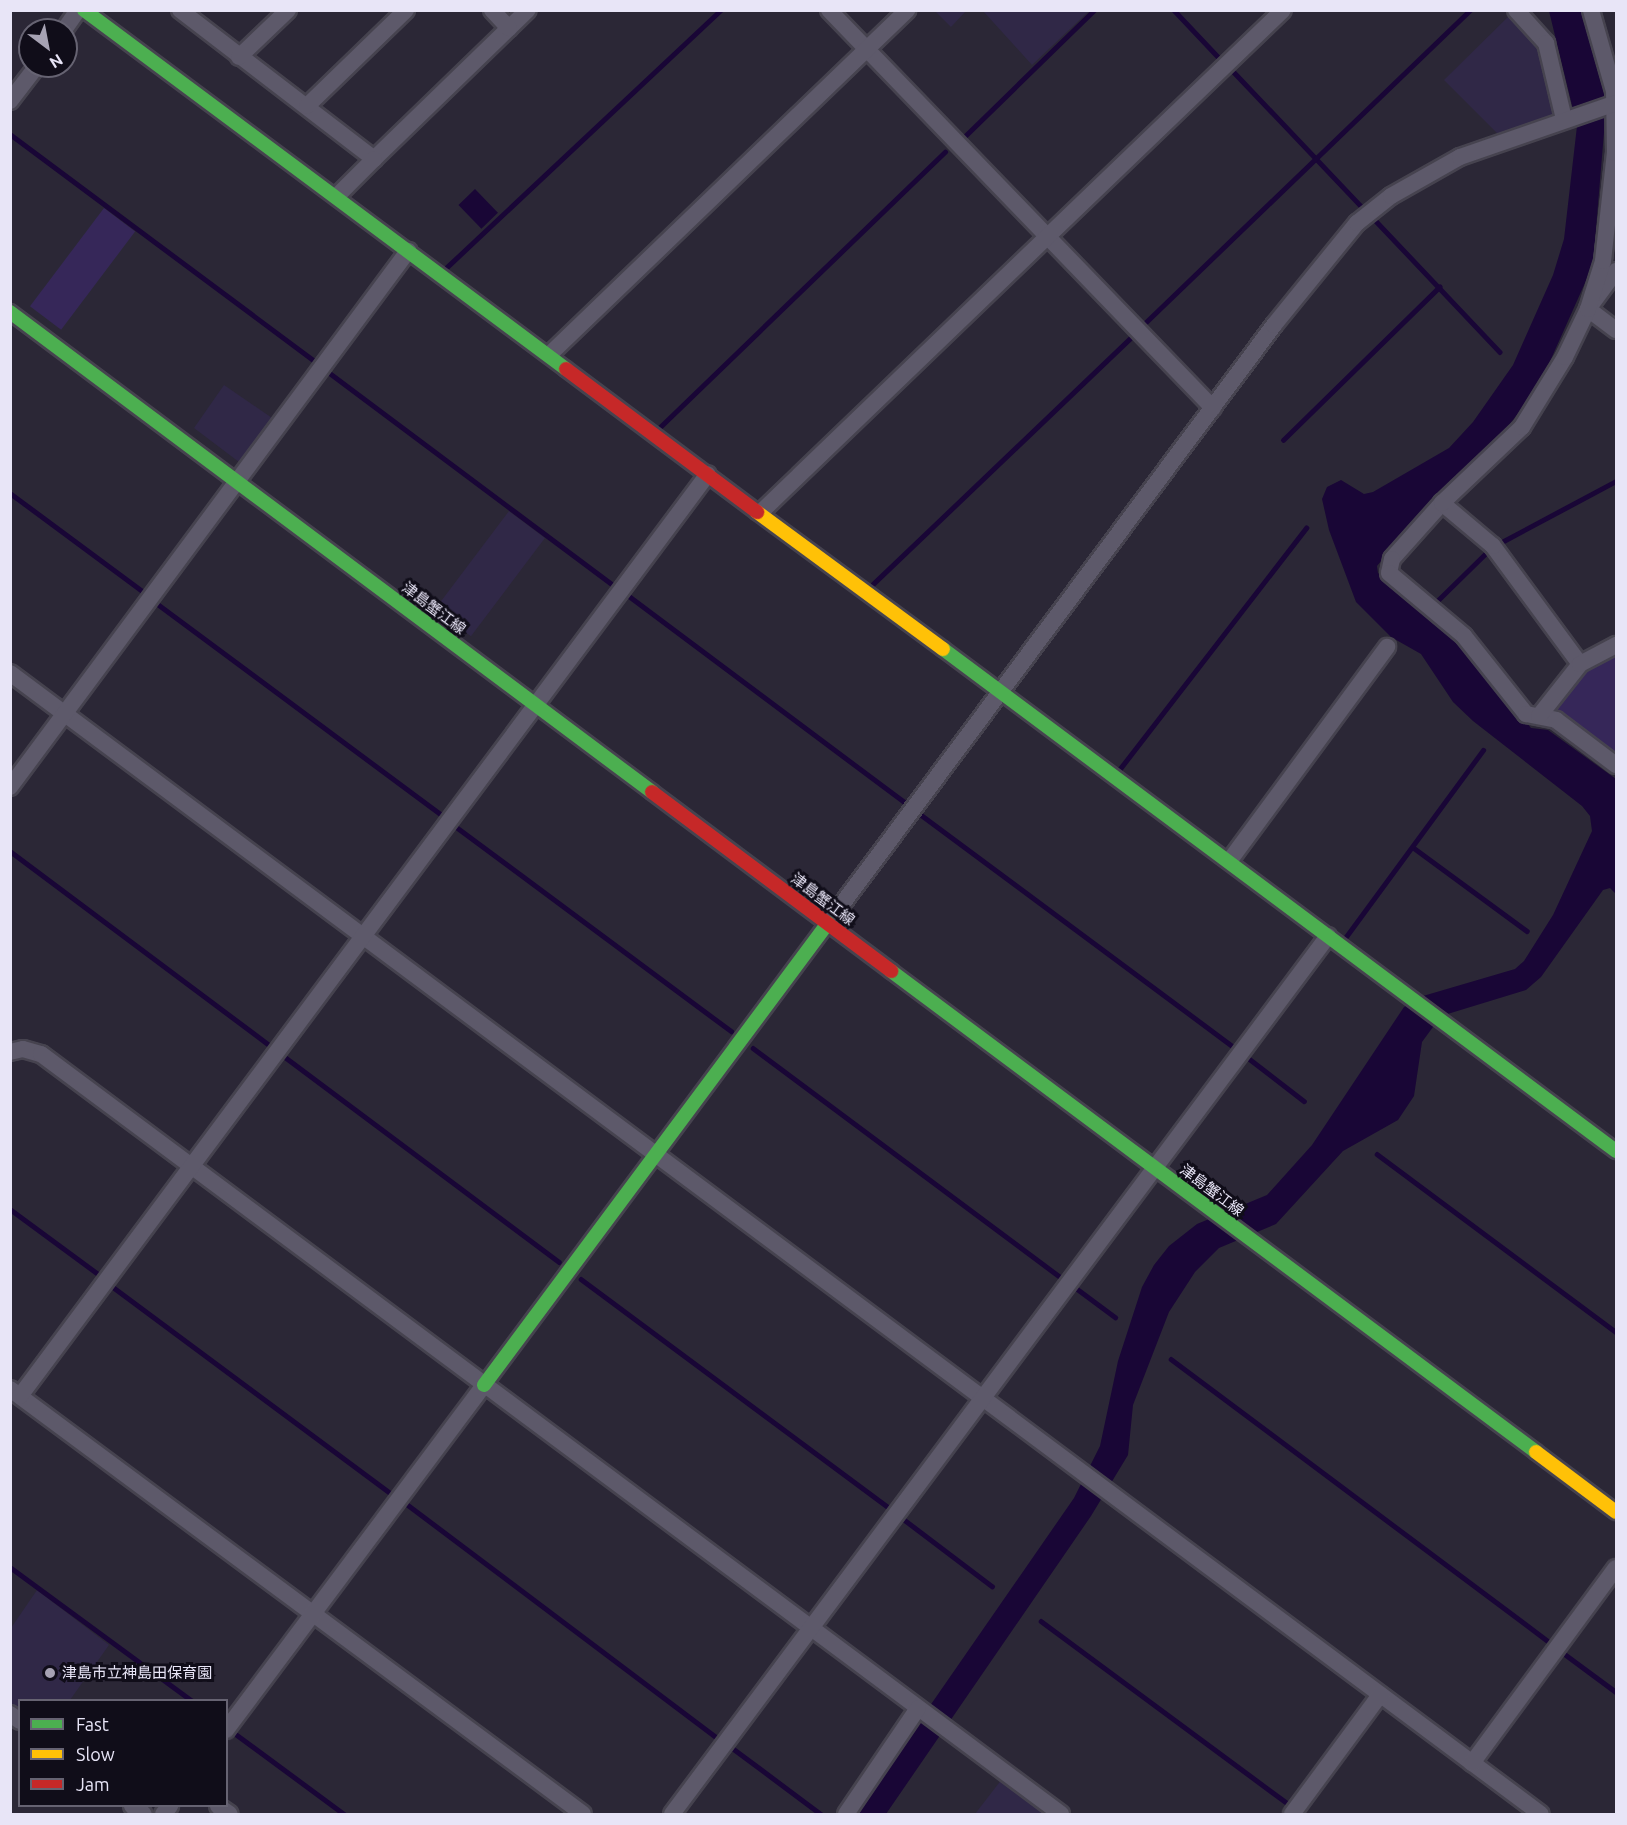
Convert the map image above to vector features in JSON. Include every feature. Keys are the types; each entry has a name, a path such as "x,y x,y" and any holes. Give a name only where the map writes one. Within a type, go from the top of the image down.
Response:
{"street":[{"path":"84,10 339,194 408,250 554,350 708,474 765,509 1001,693 1230,860 1440,1021 1617,1151"},
{"path":"180,10 374,159"},
{"path":"239,57 288,10"},
{"path":"307,106 406,10"},
{"path":"492,10 509,28"},
{"path":"339,194 528,10"},
{"path":"829,10 1046,238 1213,408"},
{"path":"554,350 907,10"},
{"path":"765,509 1283,10"},
{"path":"1516,10 1546,43 1567,118"},
{"path":"1591,10 1600,33 1614,103 1615,153 1603,261 1588,309 1565,357 1522,428 1442,503 1392,559 1389,573 1464,636 1526,714 1556,720 1617,765"},
{"path":"10,101 28,78"},
{"path":"228,1727 1301,289 1357,223 1424,176 1460,157 1614,103"},
{"path":"10,788 408,250"},
{"path":"1588,309 1617,271"},
{"path":"1588,309 1617,330"},
{"name":"津島蟹江線","path":"10,312 1617,1512"},
{"path":"583,1815 15,1392 193,1166 708,474"},
{"path":"1442,503 1493,546 1580,664"},
{"path":"1539,716 1580,664 1617,645"},
{"path":"1230,860 1387,647"},
{"path":"10,673 1541,1815"},
{"path":"672,1815 984,1400 1328,936"},
{"path":"10,1052 23,1049 41,1054 1061,1815"},
{"path":"1472,1763 1617,1568"},
{"path":"1292,1815 1380,1695"},
{"path":"846,1815 920,1710"}],"shaded area":[{"path":"935,11 966,11 951,27"},
{"path":"983,11 1089,11 1032,65"},
{"path":"1549,11 1581,11 1607,96 1593,265 1543,377 1523,407 1494,444 1405,532 1377,566 1378,573 1464,647 1531,728 1548,730 1616,779 1616,894 1610,888 1603,890 1541,977 1526,990 1441,1016 1422,1042 1414,1096 1398,1120 1343,1151 1276,1224 1219,1248 1195,1272 1169,1312 1133,1405 1128,1455 1091,1516 886,1814 855,1814 1074,1498 1100,1446 1118,1361 1142,1287 1154,1265 1169,1246 1197,1224 1267,1195 1312,1145 1404,1007 1423,996 1515,969 1524,961 1553,915 1592,831 1590,816 1582,806 1473,721 1453,702 1421,654 1391,637 1356,602 1329,530 1322,499 1327,487 1341,480 1364,494 1373,492 1449,448 1473,422 1513,365 1553,275 1564,239 1577,126"},
{"path":"1513,12 1538,38 1556,115 1499,135 1444,80"},
{"path":"475,189 498,213 481,229 458,205"},
{"path":"104,208 135,231 61,330 30,306"},
{"path":"224,385 275,420 245,461 239,462 194,428"},
{"path":"509,511 545,538 471,636 435,609"},
{"path":"1616,652 1616,758 1555,713 1554,707 1583,670"},
{"name":"津島市立神島田保育園","path":"37,1590 109,1645 71,1699 18,1699 18,1712 11,1707 11,1628"},
{"path":"1002,1779 1050,1814 975,1814"}],"waterway":[{"path":"447,267 721,10"},
{"path":"964,137 1094,10"},
{"path":"1174,10 1223,62"},
{"path":"1146,322 1470,10"},
{"path":"1231,69 1362,207"},
{"path":"10,134 316,362"},
{"path":"660,427 945,152"},
{"path":"1376,221 1500,352"},
{"path":"1283,440 1439,287"},
{"path":"873,584 1130,338"},
{"path":"327,371 614,586"},
{"path":"1498,544 1616,481"},
{"path":"10,493 145,593"},
{"path":"1119,770 1306,528"},
{"path":"1437,601 1489,550"},
{"path":"629,596 907,804"},
{"path":"159,605 443,816"},
{"path":"1345,938 1483,750"},
{"path":"920,814 1236,1049"},
{"path":"455,826 731,1031"},
{"path":"1414,848 1527,931"},
{"path":"10,851 272,1047"},
{"path":"753,1048 1063,1279"},
{"path":"285,1057 559,1262"},
{"path":"1247,1057 1304,1101"},
{"path":"1377,1154 1616,1332"},
{"path":"10,1209 101,1276"},
{"path":"581,1279 892,1510"},
{"path":"113,1287 390,1493"},
{"path":"1076,1288 1115,1317"},
{"path":"1171,1359 1548,1641"},
{"path":"408,1505 719,1739"},
{"path":"902,1518 992,1586"},
{"path":"10,1567 190,1699"},
{"path":"1041,1621 1288,1804"},
{"path":"1566,1655 1616,1692"},
{"path":"237,1735 344,1814"},
{"path":"731,1747 821,1814"}],"traffic: fast":[{"path":"84,10 566,369"},
{"path":"10,312 652,792"},
{"path":"943,649 1616,1151"},
{"path":"484,1385 828,923"},
{"path":"891,971 1536,1452"}],"traffic: slow":[{"path":"757,512 943,649"},
{"path":"1536,1452 1616,1512"}],"traffic: jam":[{"path":"566,369 757,512"},
{"path":"652,792 891,971"}],"place":[{"name":"津島市立神島田保育園","path":"50,1673"}]}
